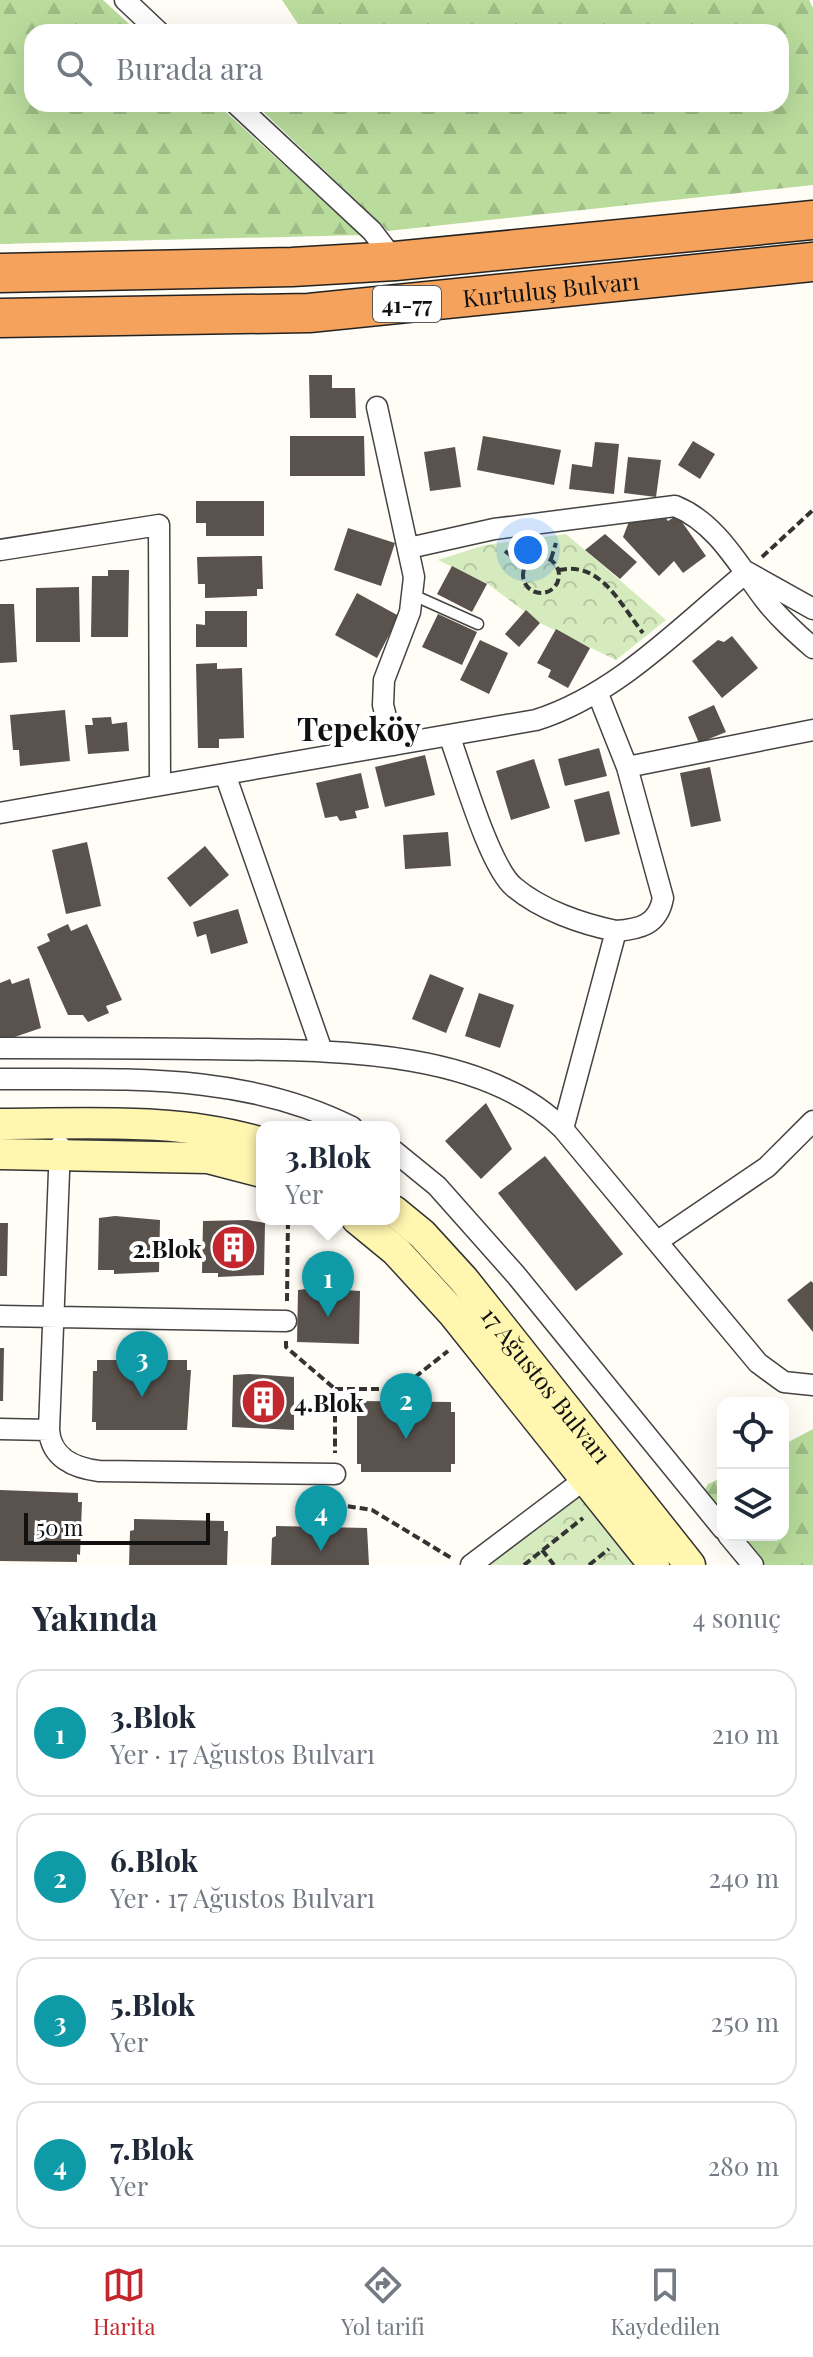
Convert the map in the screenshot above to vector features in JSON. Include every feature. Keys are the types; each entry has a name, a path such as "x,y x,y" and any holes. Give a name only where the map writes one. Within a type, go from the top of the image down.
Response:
{"highway":[{"name":"Kurtuluş Bulvarı","path":"0,273 292,267 395,261 813,220"},
{"name":"Kurtuluş Bulvarı","path":"0,318 309,313 813,262"}],"main road":[{"path":"0,1124 190,1127 256,1142"},
{"path":"0,1154 208,1158 256,1170"},
{"name":"17 Ağustos Bulvarı","path":"400,1216 422,1234 464,1280 690,1565"},
{"name":"17 Ağustos Bulvarı","path":"364,1225 396,1251 442,1301 654,1565"}],"street":[{"path":"125,0 150,24"},
{"path":"245,112 372,231 395,261"},
{"path":"377,407 409,548 413,595 404,632 384,680 383,705 393,745"},
{"path":"409,548 494,529 675,506 699,518 747,572 764,600 813,648"},
{"path":"0,550 159,525 160,785"},
{"path":"747,572 813,609"},
{"path":"0,813 536,720 598,694 747,572"},
{"path":"449,735 492,851 515,888 567,916 616,931 647,925 661,910 663,898 627,767 598,694"},
{"path":"627,767 813,730"},
{"path":"225,774 322,1051"},
{"path":"563,1129 616,931"},
{"path":"0,1048 322,1051 393,1058 458,1073 529,1100 563,1129 758,1363 784,1382 813,1385"},
{"path":"0,1079 207,1082 270,1095 337,1121"},
{"path":"658,1241 767,1167 813,1121"},
{"path":"62,1124 49,1430 50,1441 57,1453 70,1464 88,1470 335,1474"},
{"path":"400,1156 437,1186 516,1275 717,1522"},
{"path":"0,1316 286,1321"},
{"path":"0,1429 49,1430"},
{"path":"471,1565 585,1479"},
{"path":"733,1541 753,1565"}],"lane":[{"path":"413,595 478,624"}],"path":[{"path":"747,572 813,510"},
{"path":"539,557 551,559 559,570 557,585 548,592 530,589 524,579 528,562 539,557"},
{"path":"559,570 584,568 600,579 654,648"},
{"path":"286,1347 288,1225"},
{"path":"335,1389 400,1389 456,1345"},
{"path":"524,1565 591,1512"},
{"path":"589,1565 617,1544"},
{"path":"542,1550 554,1565"}],"green space":[{"path":"0,0 103,0 129,24 24,24 24,112 226,112 361,235 0,244"},
{"path":"282,0 809,0 813,8 813,185 388,231 263,112 789,112 789,24 298,24"},
{"path":"566,534 666,620 616,660 540,623 488,584 438,560 485,545"},
{"path":"813,1429 813,1565 764,1565 744,1541 789,1541 789,1442"},
{"path":"717,1480 717,1508 704,1491 708,1484"},
{"path":"576,1493 634,1565 486,1565"}],"building":[{"path":"309,375 332,375 332,388 355,388 356,418 310,418"},
{"path":"290,436 364,436 365,476 290,476"},
{"path":"483,436 561,450 554,485 477,470"},
{"path":"693,441 715,454 700,479 678,465"},
{"path":"595,442 619,444 614,494 569,489 572,464 592,467"},
{"path":"455,447 461,487 430,491 424,452"},
{"path":"628,457 661,460 656,497 624,493"},
{"path":"196,501 264,501 264,536 206,536 206,523 196,523"},
{"path":"662,513 668,521 677,515 706,556 683,573 674,561 659,576 623,537 630,519"},
{"path":"348,528 395,543 381,586 334,570"},
{"path":"605,534 637,562 620,579 585,550"},
{"path":"262,556 263,589 257,589 257,596 205,598 205,584 198,584 197,557"},
{"path":"452,566 487,584 472,612 437,594"},
{"path":"108,570 129,570 128,637 91,637 92,576 108,576"},
{"path":"79,587 80,642 36,642 36,588"},
{"path":"357,593 399,616 377,658 335,635"},
{"path":"0,604 14,604 17,662 0,663"},
{"path":"526,610 540,623 519,647 505,634"},
{"path":"205,611 247,611 247,647 196,647 196,624 205,625"},
{"path":"438,614 477,632 462,665 422,647"},
{"path":"556,629 590,648 568,688 548,677 551,670 537,663"},
{"path":"732,636 758,668 722,698 692,661 718,640 724,642"},
{"path":"480,640 508,653 489,694 460,680"},
{"path":"217,663 217,669 242,668 244,738 219,739 219,748 198,748 196,664"},
{"path":"714,705 726,732 699,743 688,717"},
{"path":"65,710 70,761 20,766 19,750 13,750 10,715"},
{"path":"111,717 112,724 127,722 129,751 88,754 85,725 93,725 92,718"},
{"path":"599,748 607,776 565,786 558,759"},
{"path":"425,755 435,795 385,807 375,767"},
{"path":"534,759 550,808 511,820 496,771"},
{"path":"710,767 721,821 691,827 680,773"},
{"path":"361,773 369,808 355,811 357,818 340,821 337,816 325,818 316,783"},
{"path":"609,791 620,834 585,842 574,800"},
{"path":"448,832 451,866 405,869 403,835"},
{"path":"87,842 101,906 66,914 52,850"},
{"path":"205,846 229,875 190,907 167,878"},
{"path":"238,909 248,943 211,954 206,934 197,937 193,922"},
{"path":"68,924 71,931 87,924 122,1000 106,1006 109,1013 88,1022 83,1015 68,1015 37,947 50,941 47,934"},
{"path":"430,974 464,988 446,1033 412,1019"},
{"path":"29,978 41,1028 0,1042 0,983 10,979 12,984"},
{"path":"479,993 514,1005 500,1048 465,1036"},
{"path":"486,1103 512,1149 481,1179 445,1141"},
{"path":"545,1156 623,1254 576,1291 498,1193"},
{"path":"115,1216 160,1220 159,1272 114,1274 114,1270 98,1270 99,1218"},
{"name":"2.Blok","path":"248,1220 256,1221 256,1225 265,1225 264,1275 218,1277 218,1273 202,1273 203,1221"},
{"path":"0,1223 8,1223 7,1276 0,1276"},
{"path":"811,1281 813,1283 813,1332 787,1300"},
{"path":"298,1290 360,1291 359,1344 297,1342"},
{"path":"0,1348 4,1348 3,1401 0,1401"},
{"path":"97,1360 187,1360 187,1370 191,1370 187,1430 96,1430 96,1422 92,1422 93,1371 97,1371"},
{"name":"4.Blok","path":"233,1375 294,1377 294,1430 232,1427"},
{"path":"361,1401 451,1402 451,1412 455,1412 455,1464 451,1464 451,1472 361,1472 361,1464 357,1464 357,1413 361,1412"},
{"path":"0,1490 78,1493 78,1502 82,1502 80,1555 77,1554 77,1562 0,1561"},
{"path":"134,1519 224,1521 224,1531 228,1531 227,1565 129,1565 130,1531 134,1530"},
{"path":"276,1526 367,1528 369,1565 271,1565 272,1538 276,1536"}],"place":[{"name":"2.Blok","path":"233,1248"},
{"name":"3.Blok","path":"328,1317"},
{"name":"5.Blok","path":"142,1397"},
{"name":"4.Blok","path":"263,1402"},
{"name":"6.Blok","path":"406,1439"},
{"name":"7.Blok","path":"321,1551"}],"district":[{"name":"Tepeköy","path":"359,727"}]}
